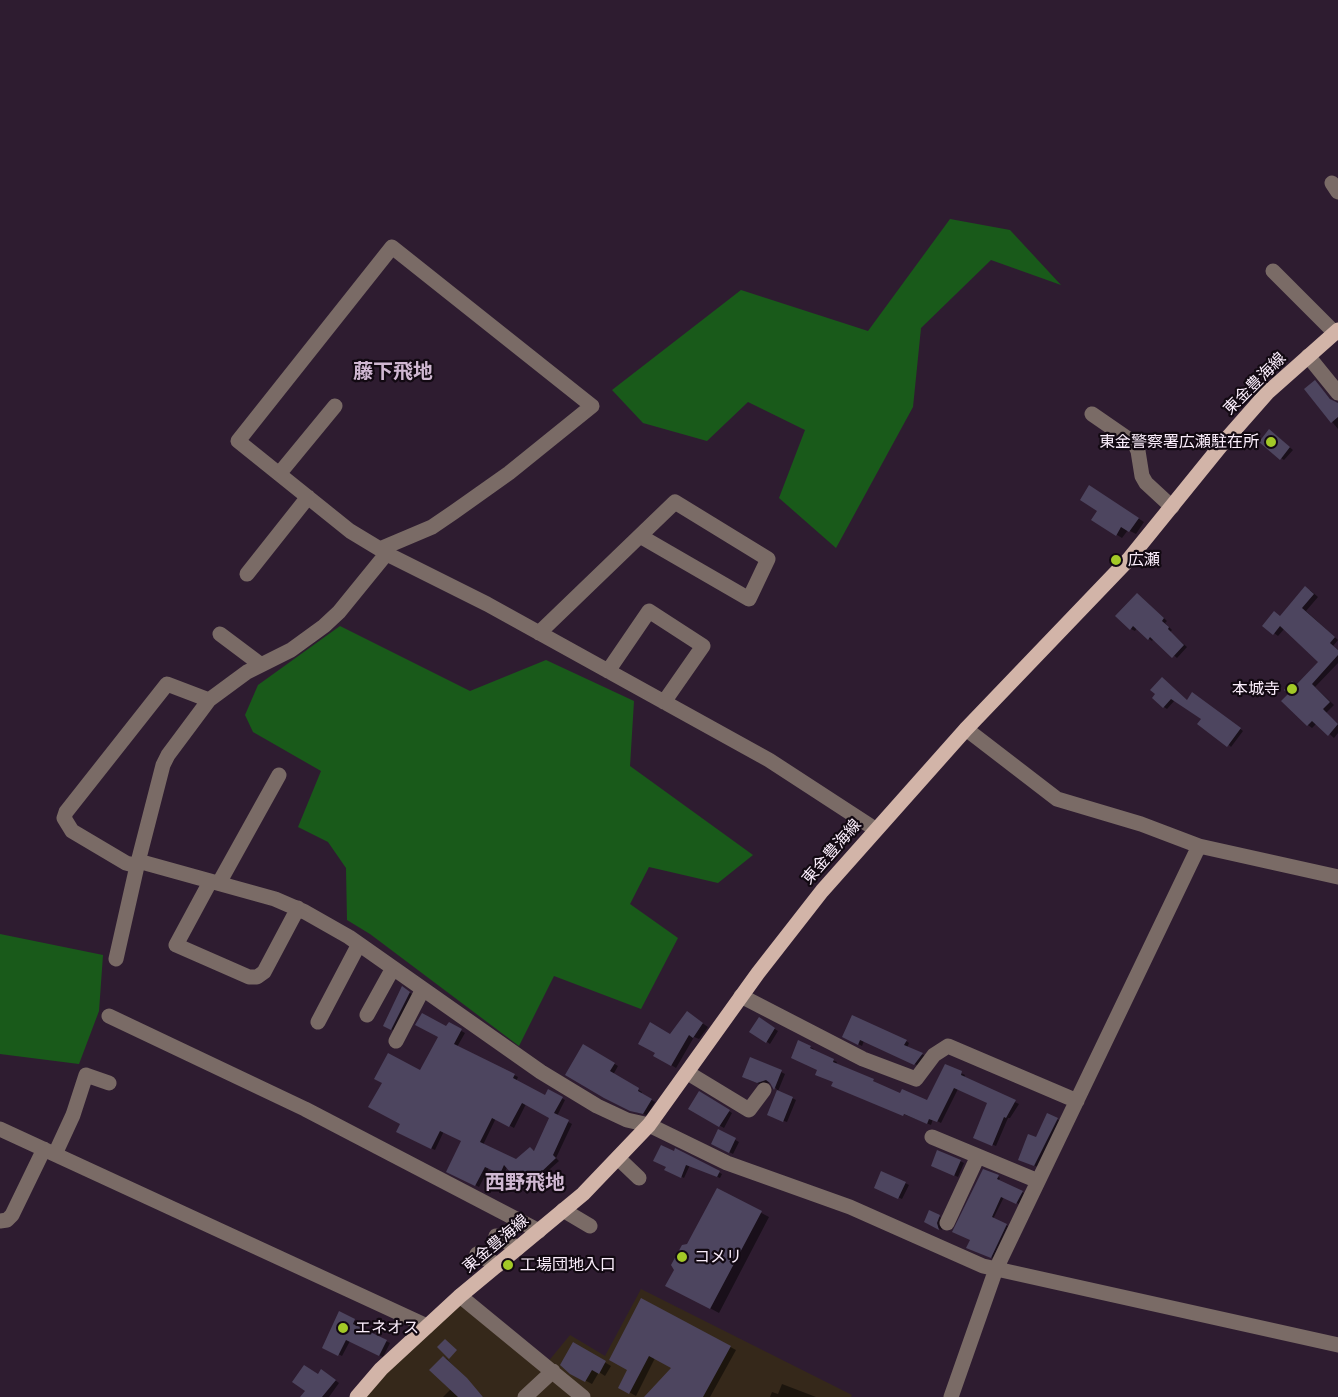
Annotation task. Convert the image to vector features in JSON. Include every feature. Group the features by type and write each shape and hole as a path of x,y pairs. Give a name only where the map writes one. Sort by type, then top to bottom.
{"main road":[{"name":"東金豊海線","path":"357,1397 381,1369 460,1296 583,1194 649,1125 741,996 822,891 875,829 966,729 1130,559 1223,443 1267,393 1336,331"}],"street":[{"path":"116,959 137,864 164,765 168,755 209,700 260,664 291,650 324,626 339,612 384,551 425,531 454,512 509,473 592,406 392,247 238,441 350,531 384,551 539,633 768,760 875,829"},
{"path":"1273,271 1336,331"},
{"path":"1308,357 1338,393"},
{"path":"279,474 335,406"},
{"path":"1092,414 1134,443 1138,451 1142,476 1146,483 1172,507"},
{"path":"247,574 308,497"},
{"path":"539,633 675,502 768,559 749,599 640,536"},
{"path":"608,671 649,611 703,646 664,702"},
{"path":"220,634 260,664"},
{"path":"209,700 167,684 66,812 64,818 72,831 126,863 214,882 298,908 359,944 541,1072 597,1106 627,1120 649,1125 727,1163 850,1207 983,1266 1338,1345"},
{"path":"966,729 1057,799 1141,824 1199,846 1338,877"},
{"path":"279,775 176,945 249,977 257,977 264,972 298,908"},
{"path":"951,1397 996,1269 1199,846"},
{"path":"318,1022 359,944"},
{"path":"367,1014 393,968"},
{"path":"396,1041 423,989"},
{"path":"741,996 863,1059 916,1079 934,1055 948,1046 1077,1101"},
{"path":"109,1016 305,1109 539,1232"},
{"path":"688,1073 749,1110 764,1090"},
{"path":"0,1221 7,1220 12,1215 73,1115 86,1075 109,1083"},
{"path":"0,1129 427,1326"},
{"path":"932,1137 1038,1181"},
{"path":"946,1223 978,1156"},
{"path":"618,1158 639,1178"},
{"path":"564,1210 590,1226"},
{"path":"496,1236 518,1248"},
{"path":"477,1254 498,1265"},
{"path":"460,1296 583,1397"},
{"path":"525,1397 553,1371"}],"shaded area":[{"path":"641,1289 852,1395 851,1397 364,1397 390,1369 468,1297 547,1363 570,1335 605,1356"}],"green space":[{"path":"950,219 1010,230 1061,285 991,260 921,328 913,407 836,548 779,498 805,430 748,402 707,441 643,423 612,390 741,290 868,331"},
{"path":"340,626 470,691 546,660 634,701 630,766 753,855 718,883 649,867 630,904 678,938 641,1009 554,976 519,1046 370,934 347,920 346,868 328,842 298,827 321,771 253,732 245,715 258,685"},
{"path":"0,934 103,955 99,1011 79,1064 0,1054"}],"building":[{"path":"1315,380 1330,399 1338,403 1338,417 1331,423 1304,389"},
{"path":"1269,429 1290,447 1280,460 1259,442"},
{"path":"1089,485 1139,518 1129,532 1121,527 1116,536 1091,520 1097,511 1080,500"},
{"path":"1305,586 1314,594 1302,608 1335,637 1330,643 1338,650 1338,655 1312,684 1330,702 1323,709 1338,724 1328,736 1312,721 1307,726 1281,701 1288,694 1284,690 1292,681 1296,685 1318,662 1280,626 1273,635 1262,626 1274,611 1280,616"},
{"path":"1137,593 1164,618 1162,621 1184,645 1172,658 1150,637 1148,640 1133,626 1130,630 1115,616"},
{"path":"1162,677 1187,700 1192,692 1241,728 1227,747 1197,724 1201,719 1171,699 1163,708 1152,698 1155,694 1150,690"},
{"path":"402,986 410,992 391,1030 383,1026"},
{"path":"687,1011 703,1023 693,1038 689,1035 671,1066 653,1056 655,1053 638,1044 650,1022 670,1034"},
{"path":"422,1013 446,1026 449,1022 462,1029 454,1044 515,1074 513,1078 545,1095 548,1089 563,1097 554,1113 569,1120 553,1155 556,1158 537,1176 535,1174 522,1186 504,1165 500,1174 485,1167 475,1186 446,1172 461,1141 440,1131 431,1149 396,1132 400,1124 368,1107 382,1083 374,1079 388,1053 420,1070 438,1037 415,1025","holes":["522,1103 549,1118 534,1151 530,1147 516,1159 480,1142 492,1118 509,1127"]},
{"path":"852,1015 907,1040 904,1045 923,1053 914,1065 860,1040 858,1045 842,1037"},
{"path":"759,1017 775,1028 766,1043 749,1032"},
{"path":"798,1040 834,1059 833,1062 900,1093 902,1089 927,1100 945,1064 962,1071 961,1075 1016,1100 1006,1118 1004,1117 992,1146 973,1138 987,1103 954,1088 937,1122 929,1119 927,1124 904,1114 903,1116 831,1086 833,1082 815,1075 817,1070 791,1058"},
{"path":"583,1044 615,1063 610,1071 639,1088 638,1091 652,1099 643,1114 630,1111 604,1098 565,1075"},
{"path":"750,1057 782,1070 774,1090 766,1080 757,1083 742,1077"},
{"path":"777,1090 793,1097 783,1122 767,1115"},
{"path":"699,1091 730,1110 719,1127 688,1109"},
{"path":"1047,1113 1058,1118 1034,1166 1018,1160 1028,1134 1036,1137"},
{"path":"718,1129 736,1138 729,1153 711,1144"},
{"path":"661,1145 674,1151 675,1148 720,1171 717,1177 686,1165 681,1178 664,1170 666,1167 653,1161"},
{"path":"937,1150 961,1160 954,1176 931,1166"},
{"path":"983,1169 999,1175 997,1179 1023,1191 1016,1204 1001,1197 992,1217 1007,1224 991,1258 966,1248 970,1240 952,1232"},
{"path":"881,1171 906,1182 898,1199 874,1188"},
{"path":"717,1188 762,1211 710,1309 665,1286 674,1270 671,1265 682,1245 687,1244"},
{"path":"929,1210 940,1215 937,1223 939,1230 924,1222"},
{"path":"641,1298 731,1346 703,1397 644,1397 671,1368 649,1356 629,1394 618,1388 627,1370 609,1360"},
{"path":"339,1311 355,1319 353,1324 387,1340 379,1356 346,1340 338,1356 322,1348"},
{"path":"445,1339 457,1350 449,1359 437,1347"},
{"path":"573,1342 606,1361 599,1374 592,1370 585,1382 570,1374 560,1365"},
{"path":"443,1356 467,1378 483,1397 458,1397 429,1370"},
{"path":"304,1365 318,1374 321,1369 336,1380 322,1397 300,1397 305,1391 292,1382"}],"place":[{"name":"東金警察署広瀬駐在所","path":"1271,442"},
{"name":"広瀬","path":"1116,560"},
{"name":"本城寺","path":"1292,689"},
{"name":"コメリ","path":"682,1257"},
{"name":"工場団地入口","path":"508,1265"},
{"name":"エネオス","path":"343,1328"}],"district":[{"name":"藤下飛地","path":"393,372"},
{"name":"西野飛地","path":"525,1183"}]}
